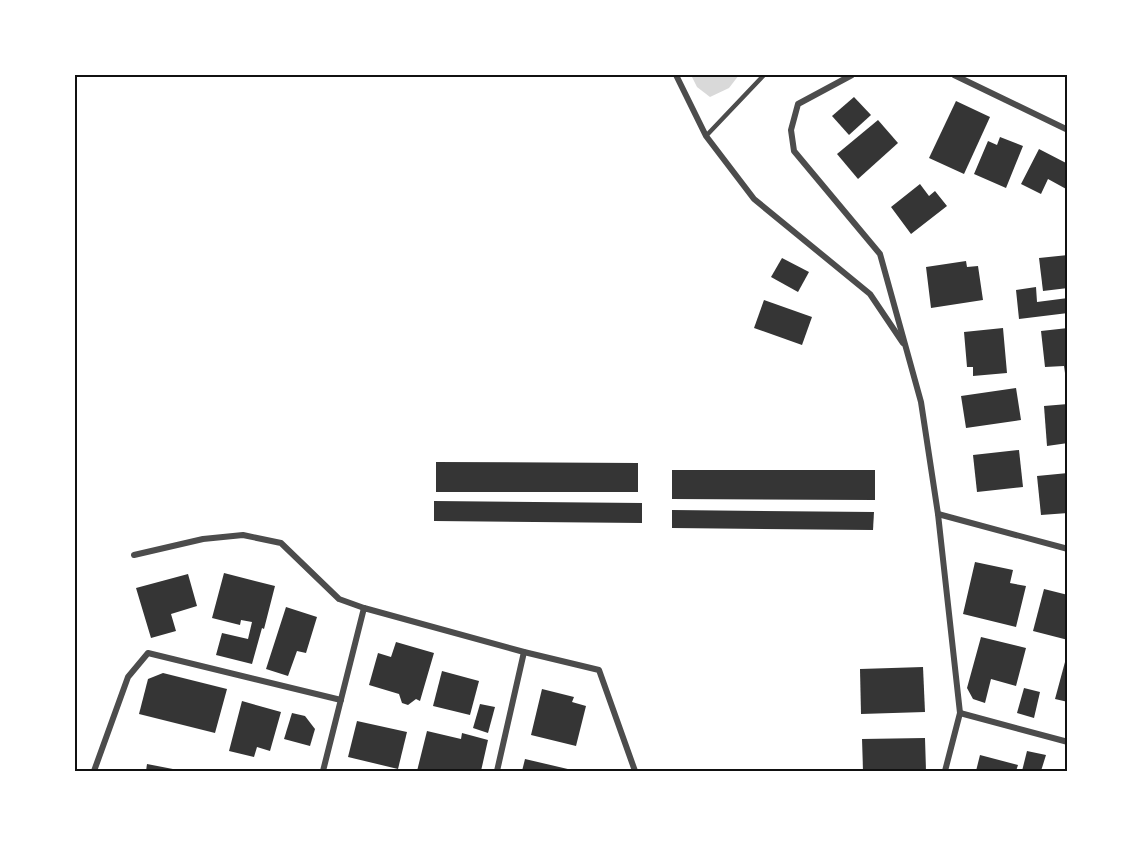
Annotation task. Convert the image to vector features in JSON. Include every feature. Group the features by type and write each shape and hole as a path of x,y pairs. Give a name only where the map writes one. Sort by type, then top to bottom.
{"street":[{"path":"676,75 706,136 754,199 870,294 907,350"},
{"path":"852,75 798,104 791,130 794,151 880,254 921,402 938,514 960,713 945,771"},
{"path":"954,75 1068,130"},
{"path":"938,514 1068,549"},
{"path":"134,555 203,539 243,535 281,543 339,599 524,652 599,670 635,771"},
{"path":"323,771 364,608"},
{"path":"497,771 524,652"},
{"path":"94,771 128,677 148,653 341,700"},
{"path":"960,713 1068,742"}],"lane":[{"path":"706,136 764,75"}],"shaded area":[{"path":"691,75 739,75 729,88 710,97 697,87"}],"building":[{"path":"854,97 871,115 849,135 832,116"},
{"path":"956,101 990,117 964,174 929,158"},
{"path":"878,120 898,143 858,179 837,154"},
{"path":"1000,137 1023,146 1006,188 974,174 988,141 997,145"},
{"path":"1039,149 1068,164 1068,190 1048,179 1041,194 1021,184"},
{"path":"920,184 929,196 935,191 947,206 911,234 891,207"},
{"path":"1068,255 1068,288 1043,291 1039,258"},
{"path":"782,258 809,272 798,292 771,277"},
{"path":"966,261 967,267 978,266 983,300 931,308 926,267"},
{"path":"1036,287 1037,302 1068,298 1068,313 1019,319 1016,290"},
{"path":"764,300 812,317 802,345 754,328"},
{"path":"1003,328 1007,373 973,376 973,367 967,367 964,332"},
{"path":"1068,328 1068,372 1065,373 1064,366 1045,367 1041,331"},
{"path":"1016,388 1021,420 966,428 961,396"},
{"path":"1068,404 1068,443 1047,446 1044,406"},
{"path":"1019,450 1023,487 977,492 973,455"},
{"path":"436,462 638,463 638,492 436,492"},
{"path":"672,470 875,470 875,500 672,499"},
{"path":"1068,473 1068,513 1041,515 1037,476"},
{"path":"434,501 642,503 642,523 434,521"},
{"path":"672,510 874,512 873,530 672,528"},
{"path":"975,562 1013,570 1010,583 1026,586 1016,627 963,614"},
{"path":"224,573 275,586 252,664 216,655 222,633 248,639 252,622 241,620 240,625 212,618"},
{"path":"188,574 197,606 171,614 176,631 151,638 136,588"},
{"path":"1044,589 1068,595 1068,640 1033,631"},
{"path":"286,607 317,617 306,653 297,651 288,676 266,669"},
{"path":"981,637 1026,648 1016,686 991,679 985,703 973,699 967,688"},
{"path":"396,642 434,653 420,701 416,699 408,705 402,703 399,694 369,685 378,653 391,657"},
{"path":"1065,662 1068,663 1068,702 1055,699"},
{"path":"923,667 925,712 861,714 860,669"},
{"path":"442,671 479,681 470,715 433,706"},
{"path":"163,673 227,689 215,733 139,714 148,679"},
{"path":"1024,688 1040,692 1034,718 1017,713"},
{"path":"542,689 574,697 572,702 586,706 576,746 531,735"},
{"path":"242,701 281,712 270,751 257,747 254,757 229,751"},
{"path":"480,704 495,707 488,733 473,728"},
{"path":"292,713 305,716 315,729 310,746 284,739"},
{"path":"357,721 407,732 398,769 348,757"},
{"path":"427,731 461,739 462,733 488,740 481,771 417,771"},
{"path":"925,738 926,771 863,771 862,739"},
{"path":"1027,751 1046,755 1041,771 1022,771"},
{"path":"980,755 1018,765 1016,771 976,771"},
{"path":"525,759 572,770 572,771 522,771"},
{"path":"147,764 178,770 178,771 146,771"}]}
